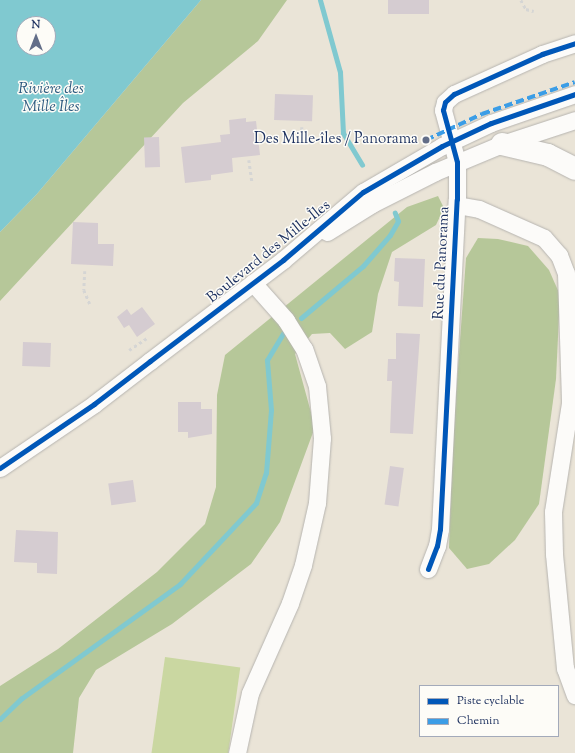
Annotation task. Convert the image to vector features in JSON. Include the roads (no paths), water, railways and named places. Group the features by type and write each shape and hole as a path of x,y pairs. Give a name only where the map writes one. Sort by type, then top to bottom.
{"highway":[{"path":"502,144 548,155 575,168"}],"street":[{"name":"Rue du Panorama","path":"428,569 437,546 440,524 457,205 457,162 443,116 445,102 449,98 542,54 575,43"},
{"name":"Boulevard des Mille-Îles","path":"0,468 94,404 283,260 363,192 417,159 451,142 503,119 575,94"},
{"name":"Boulevard des Mille-Îles","path":"283,260 372,204 457,162 502,144 575,120"},
{"path":"457,205 479,209 544,238 559,255 566,273 570,403 553,512 554,554 569,647 565,668 575,695"},
{"path":"237,753 250,693 290,602 303,565 317,503 322,438 317,386 304,349 286,320 253,283"}],"water":[{"name":"Rivière des Mille Îles","path":"0,0 201,0 36,195 0,232"}],"waterway":[{"path":"320,0 340,72 343,133 362,165"},
{"path":"301,318 363,266 390,235 398,221 395,213"},
{"path":"0,719 22,698 180,584 256,503 266,473 271,410 267,360 283,333"}],"place":[{"name":"Des Mille-îles / Panorama","path":"426,140"}]}
